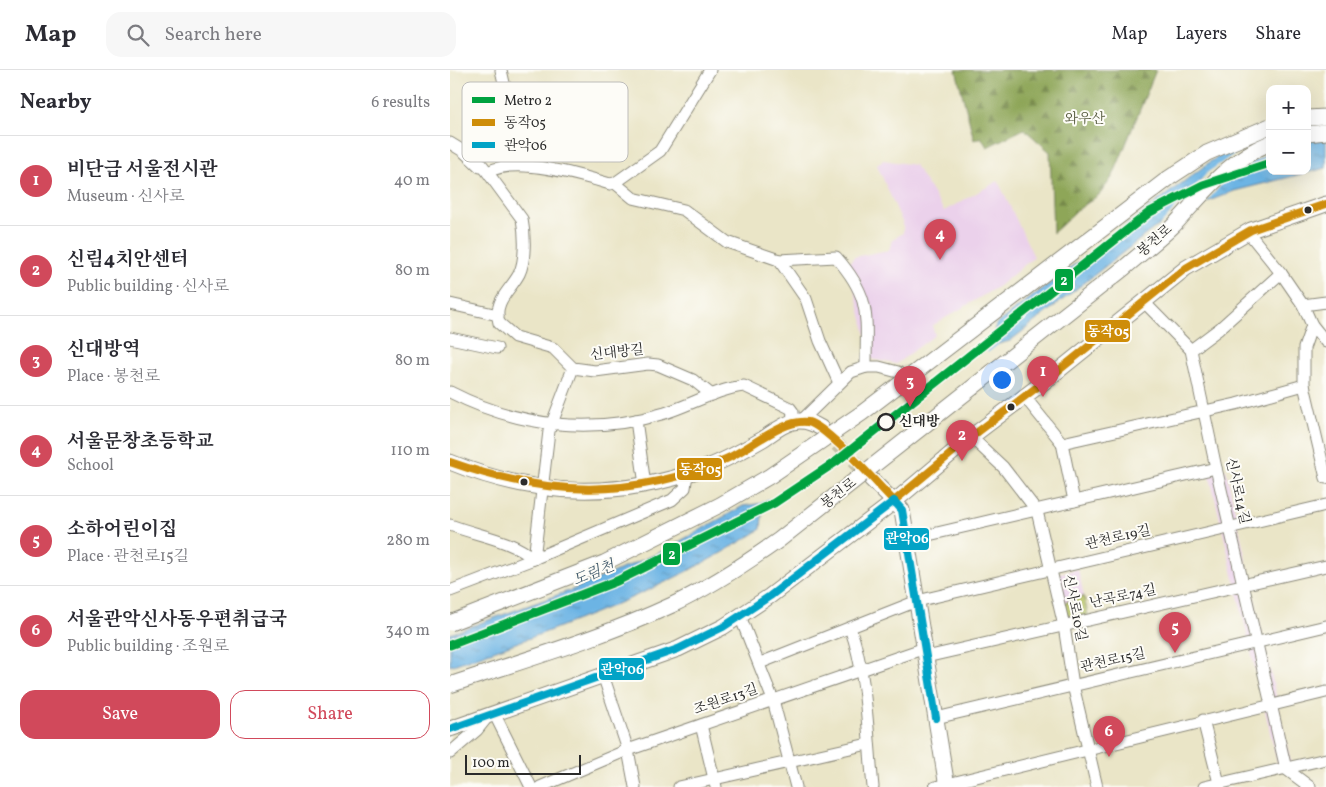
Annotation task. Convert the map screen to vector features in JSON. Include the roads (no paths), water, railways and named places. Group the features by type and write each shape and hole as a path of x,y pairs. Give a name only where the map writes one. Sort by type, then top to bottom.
{"main road":[{"path":"1311,118 1326,117"},
{"path":"450,623 604,563 720,505 770,476 862,413 1169,178 1207,153 1266,128"},
{"path":"1311,134 1326,132"},
{"name":"봉천로","path":"450,686 644,617 708,586 744,564 785,536 1124,268 1172,226 1215,179 1250,152 1266,145"},
{"path":"450,729 678,649 740,616 897,499 971,437 1053,375 1186,268 1248,232 1326,204"},
{"path":"450,462 496,478 544,488 592,490 645,485 687,474 726,459 797,422 815,424 822,428"},
{"path":"871,479 911,507 912,539 928,654 940,717 948,786"}],"street":[{"path":"615,183 660,150 710,70"},
{"path":"450,143 462,152"},
{"path":"475,162 488,172"},
{"path":"450,304 498,315 502,295 520,272 524,228 522,219 481,162"},
{"path":"488,172 497,167 538,168 615,183 633,198 684,210 727,242 779,260 836,257 862,293 866,311 866,367"},
{"path":"1248,232 1282,273 1303,305 1312,325 1326,342"},
{"path":"779,260 806,299 820,341 839,383"},
{"path":"1143,301 1191,350 1219,329 1282,273"},
{"path":"1303,305 1326,302"},
{"name":"신대방길","path":"498,315 499,323 516,337 553,348 573,368 595,371 648,364 658,365 695,381 712,395"},
{"path":"1312,325 1304,348 1304,385 1326,478"},
{"path":"450,338 497,348"},
{"name":"신사로14길","path":"1191,350 1203,411 1286,769"},
{"path":"450,392 500,414 550,424 589,426 636,420 744,386 790,408 797,422 851,372 866,367 879,367 898,372"},
{"path":"534,559 544,488 550,424 573,368"},
{"path":"1062,443 1203,411 1304,385"},
{"path":"1024,396 1062,443 1074,501"},
{"path":"636,420 645,485"},
{"name":"신사로10길","path":"971,437 1003,467 1037,511 1064,626 1073,685 1097,787"},
{"path":"912,539 1216,468"},
{"path":"450,591 534,559 672,500 685,488 687,474"},
{"name":"관천로19길","path":"760,663 921,600 1326,505"},
{"path":"451,526 483,534 524,550 534,559"},
{"name":"난곡로74길","path":"928,654 1064,626 1326,566"},
{"path":"740,616 773,700 796,787"},
{"name":"관천로15길","path":"940,717 1326,626"},
{"path":"850,628 855,641 861,671 873,787"},
{"name":"조원로13길","path":"540,787 628,750 773,700 861,671 928,654"},
{"path":"603,675 628,750 635,787"},
{"path":"948,786 1203,720 1326,692"},
{"path":"450,754 492,714 532,787"},
{"path":"1203,720 1218,783"},
{"path":"701,725 715,783"},
{"path":"679,787 715,783 790,762 868,744"},
{"path":"1204,787 1326,759"},
{"path":"1286,769 1310,787"}],"water":[{"path":"1326,127 1326,168 1311,172 1311,130 1311,128"},
{"path":"1266,136 1266,175 1298,175 1234,191 1197,206 1153,229 1010,341 995,345 996,324 1211,161 1237,147"},
{"name":"도림천","path":"763,503 761,529 687,572 571,623 450,666 450,634 574,589 659,553 743,506"}],"waterway":[{"name":"도림천","path":"988,351 997,344"},
{"name":"도림천","path":"761,504 768,500"}],"tunnel":[{"path":"821,428 871,479"}],"metro line":[{"name":"2","path":"450,645 617,581 774,503 837,461 1150,212 1203,185 1266,164"}],"place":[{"name":"서울문창초등학교","path":"940,260"},
{"name":"비단금 서울전시관","path":"1043,397"},
{"name":"신대방역","path":"910,407"},
{"name":"신대방","path":"886,422"},
{"name":"신림4치안센터","path":"962,461"},
{"name":"소하어린이집","path":"1175,653"},
{"name":"서울관악신사동우편취급국","path":"1109,757"}],"park label":[{"name":"와우산","path":"1085,119"}]}
